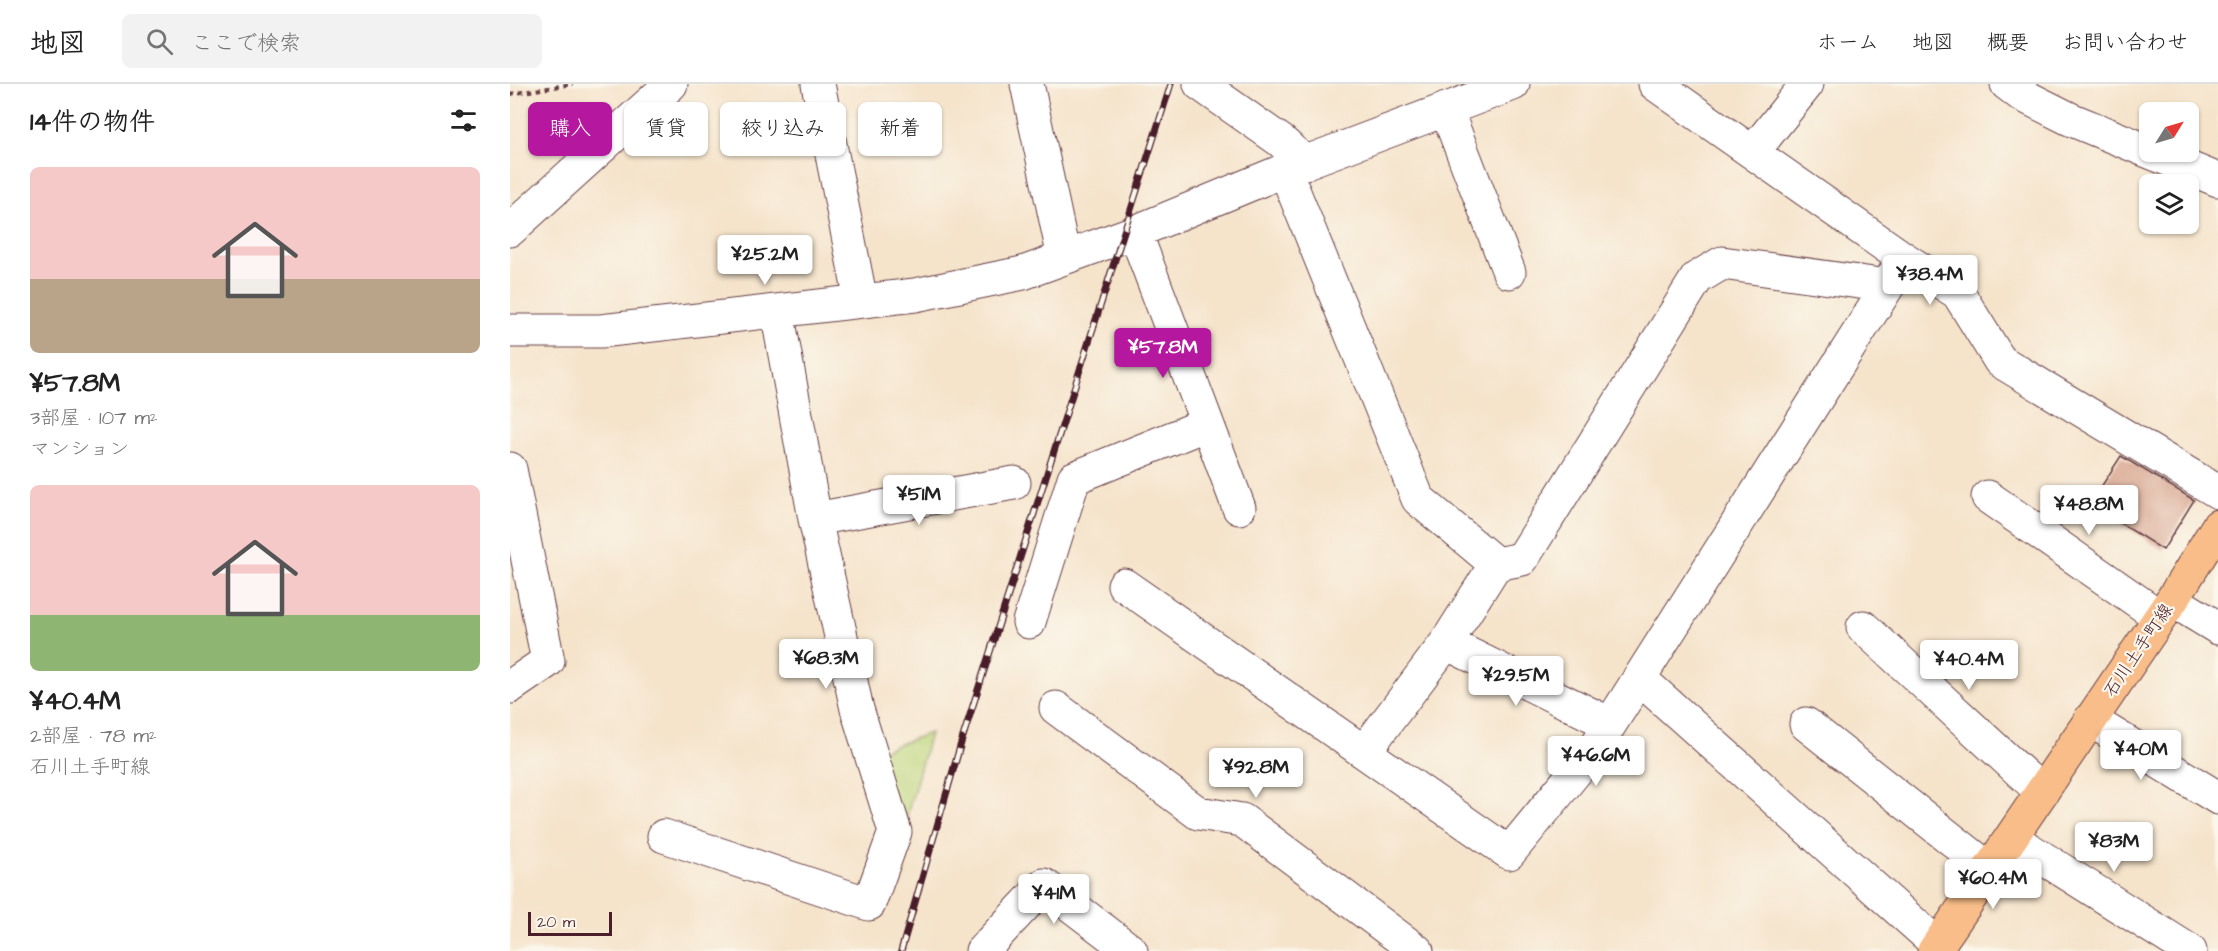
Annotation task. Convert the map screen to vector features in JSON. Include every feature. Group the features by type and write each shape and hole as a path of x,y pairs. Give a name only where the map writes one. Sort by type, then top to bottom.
{"main road":[{"name":"石川土手町線","path":"1936,948 2166,608 2218,526"}],"street":[{"path":"510,230 671,84"},
{"path":"818,84 861,301"},
{"path":"1027,84 1064,258"},
{"path":"1200,84 1281,141 1295,166 1418,499 1497,564"},
{"path":"510,331 601,330 777,311 915,295 1023,273 1135,232 1295,166 1511,84"},
{"path":"1655,84 1754,152 1896,272"},
{"path":"1754,152 1807,84"},
{"path":"2007,84 2020,94 2070,119 2218,180"},
{"path":"1446,109 1509,272"},
{"path":"1135,232 1239,508"},
{"path":"1364,752 1446,643 1497,564 1522,559 1697,278 1722,263 1896,272 1958,293 2000,361 2218,492"},
{"path":"1124,585 1509,853 1595,748 1896,272"},
{"path":"664,836 870,904 895,832 856,709 815,519 777,311"},
{"path":"1029,622 1074,478 1207,424"},
{"path":"510,469 548,661 510,687"},
{"path":"815,519 1014,483"},
{"path":"1988,497 2166,608 2218,628"},
{"path":"1863,627 2042,792"},
{"path":"1446,643 1610,724"},
{"path":"1639,678 1936,948"},
{"path":"1056,708 1198,813 1242,820 1417,951"},
{"path":"2090,720 2218,798"},
{"path":"1806,724 1989,869"},
{"path":"2011,838 2190,951"},
{"path":"982,951 1044,885 1131,951"}],"path":[{"path":"510,94 573,84"}],"green space":[{"path":"930,733 904,826 877,752"}],"building":[{"path":"2121,456 2194,500 2163,550 2090,504"}],"railway":[{"path":"901,951 961,743 1171,84"}]}
